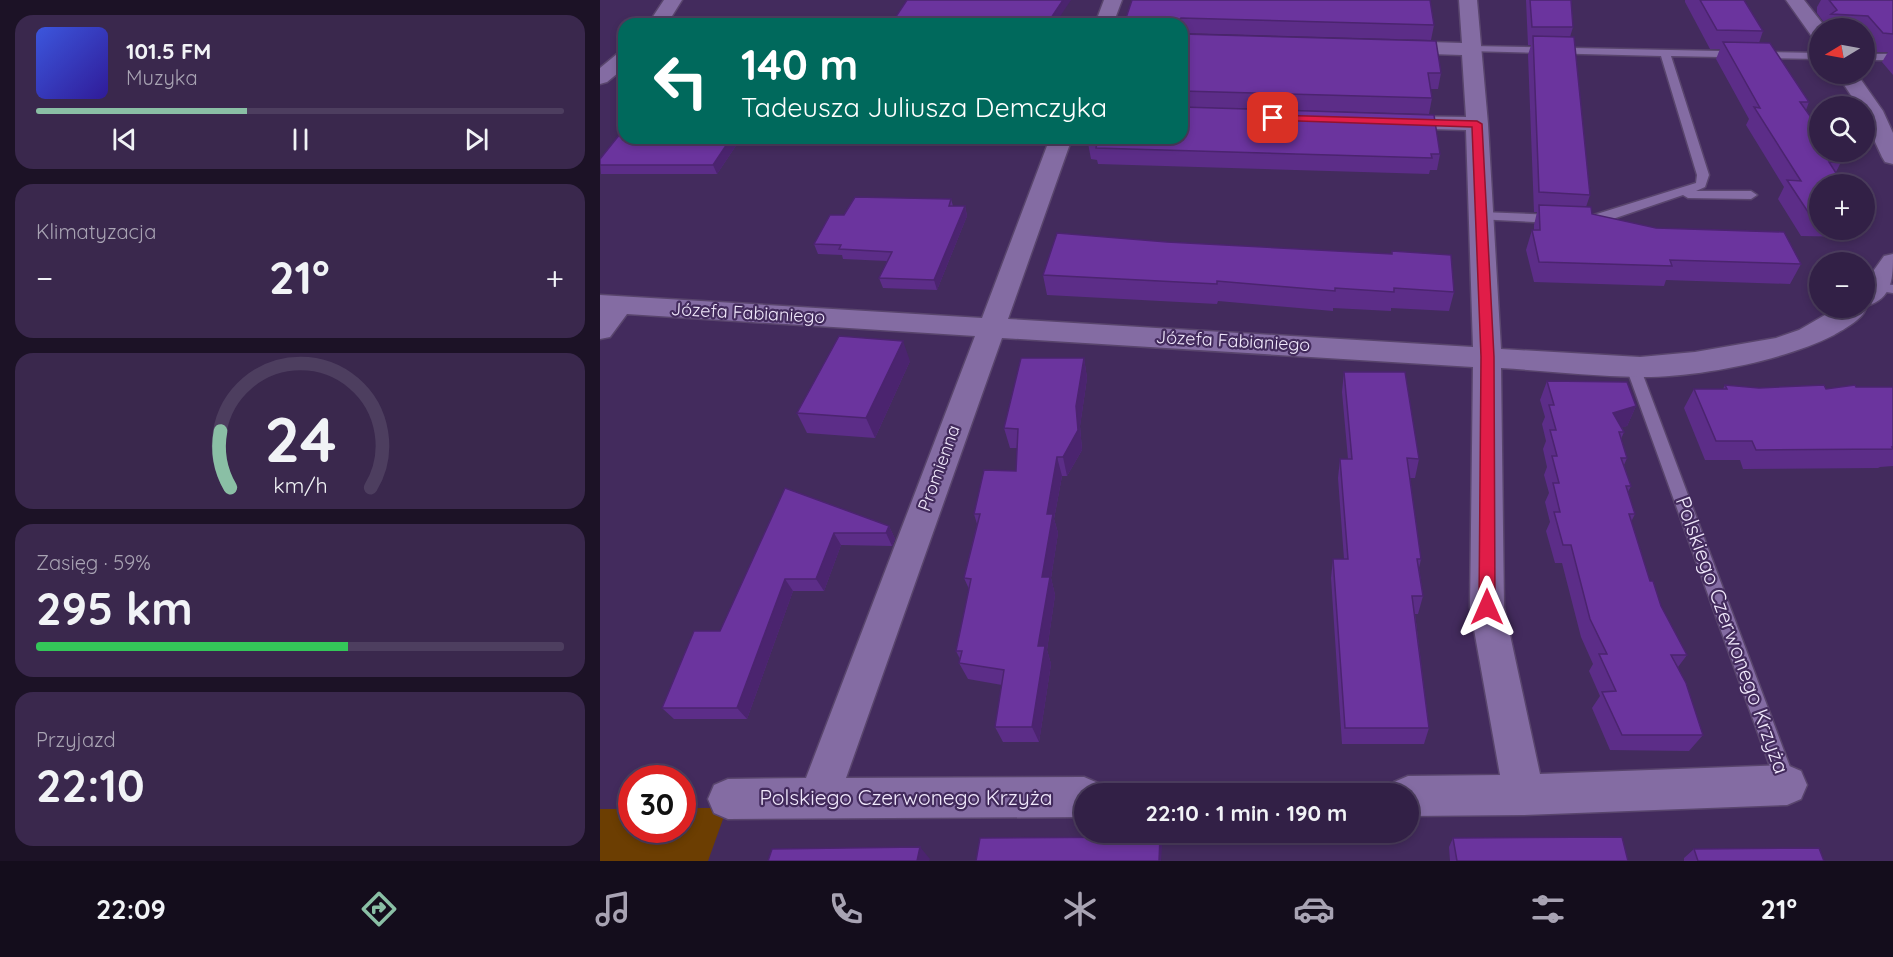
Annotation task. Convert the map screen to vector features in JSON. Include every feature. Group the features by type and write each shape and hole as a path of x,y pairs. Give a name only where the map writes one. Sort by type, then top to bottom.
{"street":[{"path":"662,18 673,0"},
{"path":"1106,18 1113,0"},
{"path":"1468,0 1477,124 1487,357 1487,607 1524,795"},
{"path":"1795,0 1809,19"},
{"path":"1378,47 1472,49"},
{"path":"600,78 618,64"},
{"path":"1853,84 1872,111 1893,157"},
{"path":"1371,121 1477,124"},
{"name":"Promienna","path":"819,798 1058,144"},
{"path":"1878,291 1893,262"},
{"path":"600,330 609,305"},
{"name":"Józefa Fabianiego","path":"609,305 1633,367 1707,361 1776,347 1817,333 1839,318"},
{"name":"Polskiego Czerwonego Krzyża","path":"1419,795 1524,795 1787,784"},
{"name":"Polskiego Czerwonego Krzyża","path":"728,799 1074,797"}],"lane":[{"path":"1472,49 1809,56"},
{"path":"1481,216 1594,221 1701,185 1703,176 1665,52"},
{"path":"1875,57 1893,57"},
{"path":"1676,193 1751,195"},
{"name":"Polskiego Czerwonego Krzyża","path":"1633,367 1787,784"}],"shaded area":[{"path":"696,808 727,808 708,861 600,861 600,809 618,809 618,843 696,843"}],"building":[{"path":"907,0 1063,0 1051,18 895,18"},
{"path":"1132,0 1430,0 1434,25 1188,18 1126,18"},
{"path":"1530,0 1571,0 1573,27 1532,27"},
{"path":"1700,0 1744,0 1763,31 1717,30"},
{"path":"1829,0 1893,0 1893,34 1883,33 1875,24 1875,18 1831,14 1837,10"},
{"path":"1188,34 1436,41 1441,73 1428,73 1432,98 1188,91"},
{"path":"1533,36 1574,37 1590,195 1539,192"},
{"path":"1723,42 1770,43 1809,102 1800,102 1809,115 1809,162 1829,162 1837,174 1809,174 1809,213 1787,180 1801,181 1754,107 1760,108"},
{"path":"1188,107 1434,115 1440,154 1431,154 1432,158 1096,148 1097,144 1188,144"},
{"path":"618,136 618,144 727,144 713,165 600,165 600,159"},
{"path":"855,197 951,199 949,206 965,206 934,280 879,278 892,252 839,249 841,245 814,244 830,215 844,215"},
{"path":"1539,205 1591,207 1592,214 1656,228 1784,232 1801,264 1670,260 1672,266 1539,262 1532,230 1540,230"},
{"path":"1057,233 1167,242 1451,255 1454,292 1394,288 1394,292 1335,288 1335,291 1217,281 1217,284 1043,275"},
{"path":"839,336 903,341 866,418 797,413"},
{"path":"1021,358 1084,358 1076,406 1078,430 1063,457 1057,457 1047,514 1053,514 1042,577 1050,577 1038,646 1045,646 1032,727 995,727 1004,670 959,663 962,651 956,651 971,579 964,578 980,514 974,514 984,470 1016,471 1018,429 1004,428"},
{"path":"1344,372 1405,372 1419,459 1407,458 1421,559 1417,559 1423,596 1412,596 1429,728 1345,728 1333,559 1348,559 1340,459 1352,459"},
{"path":"1547,381 1627,382 1636,406 1613,413 1624,432 1619,432 1627,458 1621,458 1631,486 1626,486 1635,514 1629,514 1650,581 1653,581 1661,606 1687,655 1671,655 1686,683 1703,735 1622,735 1602,692 1616,691 1599,654 1607,654 1590,619 1571,545 1563,545 1554,512 1560,512 1553,483 1559,483 1552,456 1557,456 1550,430 1556,430 1549,405 1554,405"},
{"path":"1725,385 1759,388 1824,385 1826,389 1855,385 1856,387 1893,387 1893,449 1756,450 1752,441 1716,441 1694,389 1727,389"},
{"path":"785,488 889,526 886,533 834,533 816,579 785,579 737,708 662,708 694,631 720,631"},
{"path":"1074,837 1074,843 1160,843 1159,861 976,861 980,838"},
{"path":"1622,837 1628,861 1457,861 1453,838"},
{"path":"920,847 917,861 768,861 772,849"},
{"path":"1819,848 1824,861 1698,861 1694,849"}],"route":[{"path":"1273,118 1477,124 1487,357 1487,607"}]}
